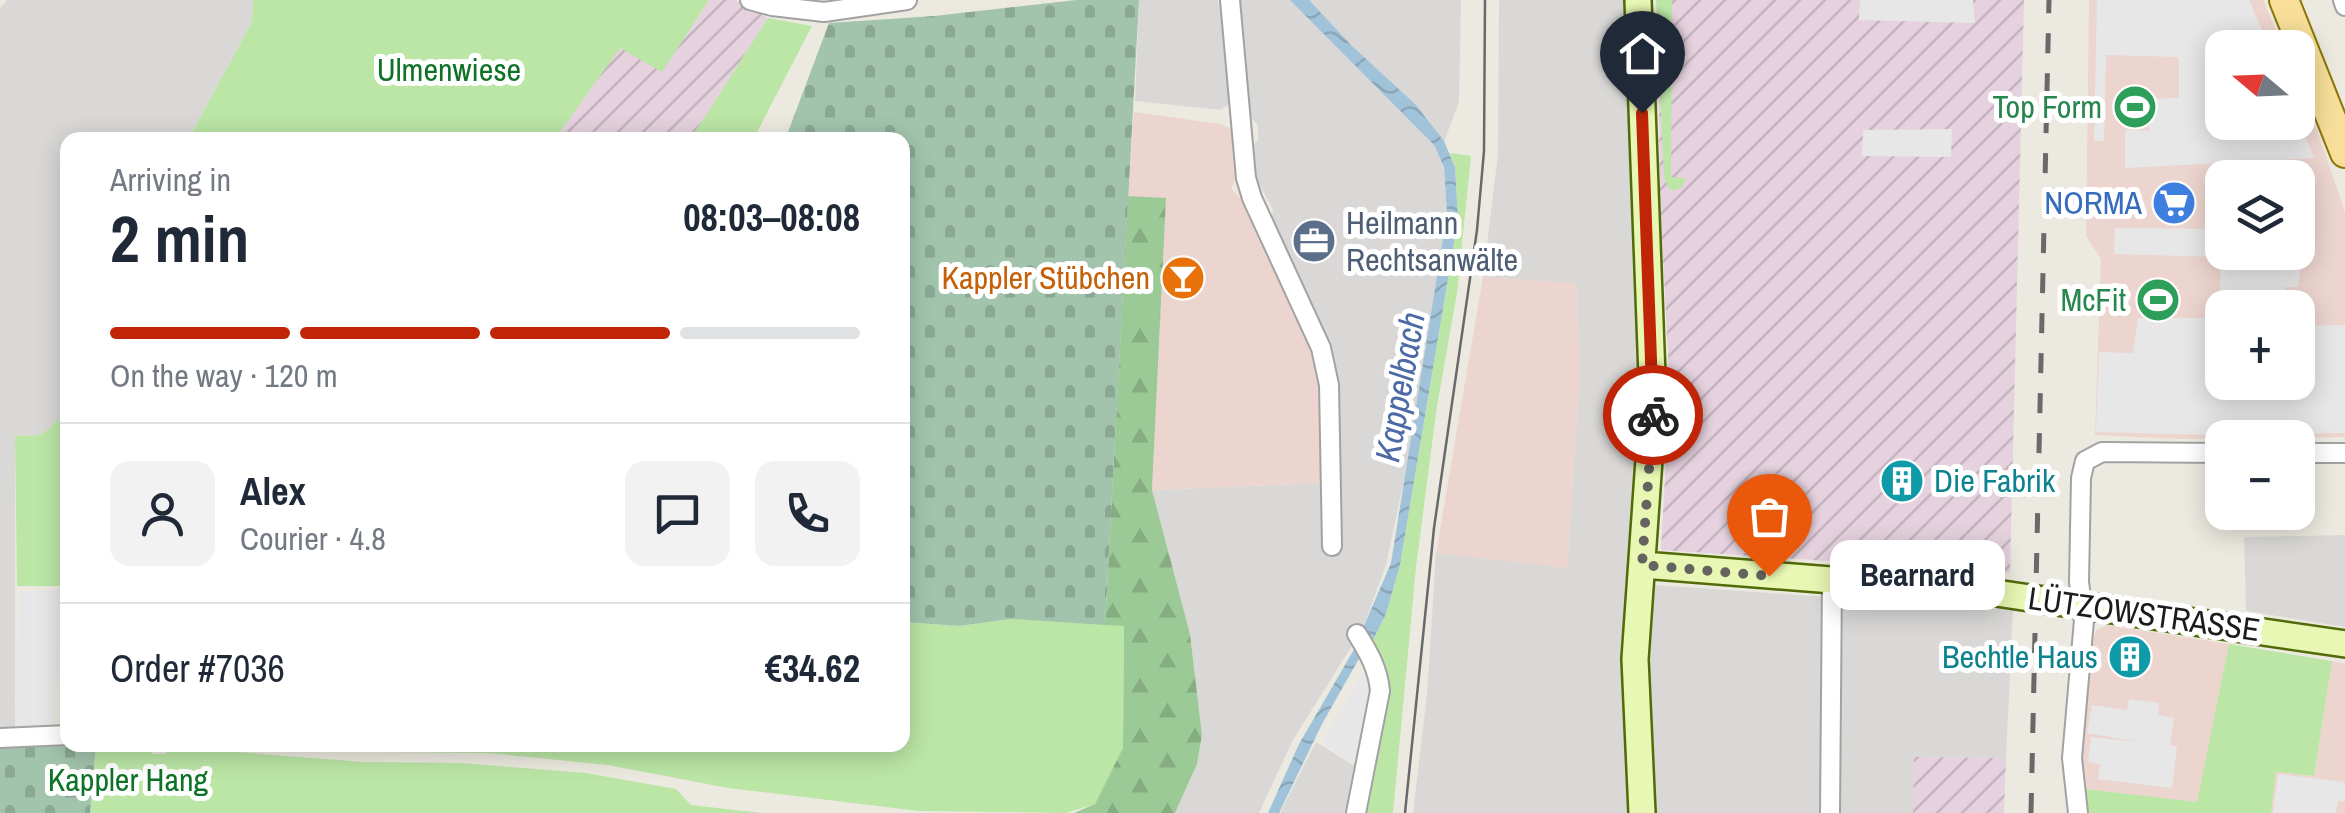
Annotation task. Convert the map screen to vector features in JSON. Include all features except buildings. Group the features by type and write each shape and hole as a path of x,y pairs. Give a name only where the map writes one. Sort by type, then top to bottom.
{"main road":[{"path":"1638,0 1653,403 1635,659 1642,813"},
{"path":"2284,0 2345,153"},
{"path":"2304,0 2345,99"},
{"name":"LÜTZOWSTRASSE","path":"1642,565 1996,592 2345,644"}],"street":[{"path":"750,0 824,12 907,0"},
{"path":"1230,0 1246,178 1307,314 1325,365 1330,399 1332,546"},
{"path":"2078,813 2072,758 2084,620 2080,603 2081,478 2085,461 2102,452 2205,452"},
{"path":"2315,453 2345,453"},
{"path":"1830,813 1832,580"},
{"path":"1356,813 1380,691 1371,655 1358,634"},
{"path":"0,738 60,735"}],"shaded area":[{"path":"7,0 253,0 252,22 192,132 60,132 60,419 41,435 15,436 15,732 0,733 0,8"},
{"path":"709,0 735,0 768,18 695,132 560,132 620,47 662,71"},
{"path":"1139,0 1218,0 1230,103 1221,110 1135,101"},
{"path":"1238,0 1461,0 1459,102 1439,155 1447,214 1411,447 1386,565 1363,628 1293,740 1259,813 1175,813 1197,764 1202,735 1190,634 1152,490 1324,483 1327,344 1272,216 1273,210 1253,172 1250,148 1258,140 1258,126 1248,113 1246,53 1236,7"},
{"path":"1499,0 1634,0 1646,388 1627,583 2013,610 2006,758 1914,757 1913,813 1413,813 1427,694 1436,553 1567,567 1580,371 1576,284 1483,277 1498,154"},
{"path":"1658,0 2024,0 2010,573 1661,550 1670,389 1660,203"},
{"path":"1860,0 1973,0 1975,23 1859,20"},
{"path":"2089,0 2263,0 2276,30 2205,30 2205,140 2315,140 2315,126 2345,212 2345,437 2315,437 2315,420 2205,420 2205,439 2095,435 2101,259 2086,236"},
{"path":"2097,0 2249,0 2262,30 2205,30 2205,140 2307,140 2314,158 2205,160 2205,164 2125,168 2125,130 2149,131 2150,99 2179,98 2179,57 2106,55 2104,141 2094,141"},
{"path":"1134,112 1232,129 1237,175 1231,188 1244,202 1318,357 1326,428 1324,483 1152,490 1166,199 1128,196"},
{"path":"1952,129 1951,157 1862,156 1863,130"},
{"path":"2115,228 2205,229 2205,257 2114,254"},
{"path":"2221,270 2300,270 2298,287 2220,290"},
{"path":"1483,277 1576,283 1580,371 1567,568 1436,553"},
{"path":"2138,318 2205,318 2205,400 2315,400 2315,326 2345,325 2345,433 2315,433 2315,420 2205,420 2205,435 2096,432 2099,352 2133,353"},
{"path":"2345,535 2345,627 2246,611 2244,537"},
{"path":"60,590 54,731 15,730 19,591"},
{"path":"2106,625 2229,644 2197,803 2085,789 2081,738 2093,638"},
{"path":"2332,661 2345,664 2345,813 2271,813 2275,772 2314,776"},
{"path":"1362,674 1371,681 1372,697 1355,765 1322,743"},
{"path":"2129,699 2159,703 2158,715 2174,718 2170,745 2177,747 2172,788 2098,779 2100,764 2088,762 2091,737 2140,742 2087,733 2092,705 2127,710"},
{"path":"1316,742 1359,769 1351,813 1280,813"},
{"path":"1914,757 2006,758 2004,813 1913,813"},
{"path":"2278,774 2345,782 2345,802 2338,801 2336,813 2273,813"}],"green space":[{"name":"Ulmenwiese","path":"253,0 709,0 662,72 620,48 560,132 192,132 252,22"},
{"path":"1076,0 1139,0 1105,625 1011,619 959,626 910,622 910,132 788,132 829,23"},
{"path":"1656,0 1672,0 1671,177 1685,178 1683,186 1674,191 1668,188 1664,176"},
{"path":"768,18 812,26 757,132 695,132"},
{"path":"1450,153 1471,156 1457,293 1437,406 1416,567 1393,813 1362,813 1372,642 1386,614 1400,565 1458,219 1455,166"},
{"path":"1128,196 1166,198 1152,490 1190,634 1202,735 1197,764 1175,813 1074,813 1095,804 1123,748 1124,626 1105,625"},
{"path":"60,419 60,586 17,586 15,436 41,435"},
{"path":"1011,619 1124,625 1123,749 1095,804 1066,813 919,811 728,788 608,765 489,753 383,752 910,752 910,622 959,626"},
{"path":"2229,644 2332,661 2314,776 2276,772 2271,813 2087,813 2085,789 2197,802"},
{"path":"0,741 60,741 60,752 95,752 90,813 0,813"},
{"name":"Kappler Hang","path":"95,752 236,752 586,773 676,789 691,805 762,813 90,813"}],"water":[{"path":"1290,0 1309,0 1415,104 1444,141 1455,167 1458,219 1400,565 1386,614 1372,642 1363,628 1391,563 1447,214 1444,168 1435,146"},
{"path":"1356,646 1361,655 1279,813 1268,813 1299,744"}],"tram line":[{"path":"1405,813 1434,528 1477,230 1484,151 1485,0"}],"railway":[{"path":"2031,813 2049,0"}],"way so far":[{"path":"1653,415 1642,565 1769,576"}],"place":[{"name":"Top Form","path":"2135,107"},
{"name":"NORMA","path":"2174,203"},
{"name":"Heilmann Rechtsanwälte","path":"1314,241"},
{"name":"Kappler Stübchen","path":"1183,278"},
{"name":"McFit","path":"2158,300"},
{"name":"Die Fabrik","path":"1902,481"},
{"name":"Bearnard","path":"1769,576"},
{"name":"Bechtle Haus","path":"2130,657"}],"route":[{"path":"1642,113 1653,415"}],"water label":[{"name":"Kappelbach","path":"1400,387"}]}
